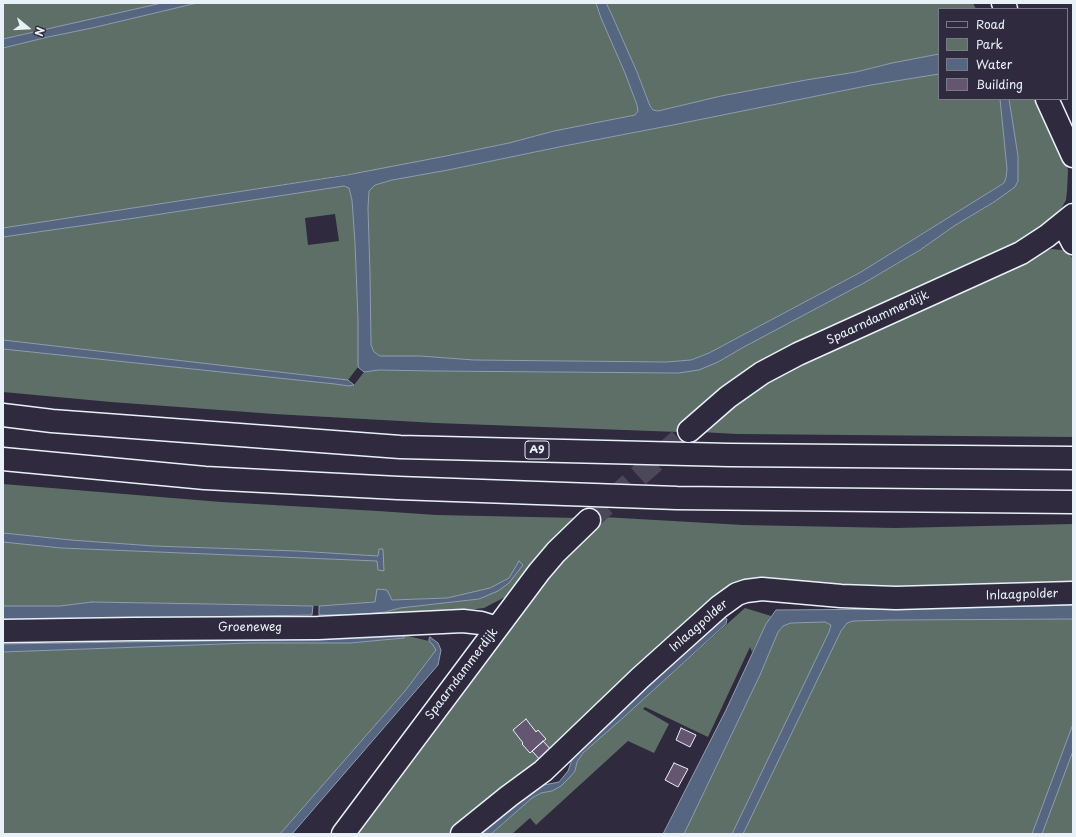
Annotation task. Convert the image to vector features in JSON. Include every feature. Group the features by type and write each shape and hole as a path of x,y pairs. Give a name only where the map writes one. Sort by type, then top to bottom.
{"main road":[{"path":"1047,100 1073,156"},
{"name":"Spaarndammerdijk","path":"689,431 728,397 762,373 798,354 1021,252 1047,236 1070,227"},
{"name":"A9","path":"3,416 400,447 729,455 1073,458"},
{"path":"3,459 205,478 398,488 677,498 1073,502"},
{"name":"Spaarndammerdijk","path":"342,834 539,572 589,520"},
{"name":"Inlaagpolder","path":"462,834 544,770 640,678 719,607 737,594 762,589 848,596 896,598 1073,593"},
{"name":"Groeneweg","path":"3,631 318,628 463,621 497,628"}],"green space":[{"path":"3,3 162,3 3,39"},
{"path":"197,3 596,3 639,111 635,115 554,131 509,143 376,170 3,228 3,48"},
{"path":"606,3 973,3 976,8 938,8 938,54 856,72 721,96 658,111 653,110 650,106"},
{"path":"938,74 938,100 1000,100 1007,169 1004,183 861,272 709,353 691,360 666,362 474,360 420,356 380,356 374,352 371,345 368,208 369,191 375,185 392,180 871,85"},
{"path":"1009,100 1037,100 1063,155 1068,170 1066,200 1055,218 1035,234 704,405 678,432 436,423 274,414 111,402 3,392 3,349 349,386 354,385 364,372 379,370 678,373 718,362 864,283 920,250 954,226 994,202 1018,181 1018,156"},
{"path":"344,186 349,188 352,200 355,243 358,367 348,380 3,340 3,237","holes":["335,214 339,241 308,245 305,218"]},
{"path":"1052,249 1062,250 1073,258 1073,437 737,434 700,432 727,409 782,371"},
{"path":"3,484 221,502 436,515 580,518 509,595 484,608 402,618 385,612 400,608 479,599 509,583 520,562 509,578 501,584 491,588 447,598 392,600 378,589 376,602 319,606 92,602 60,606 3,606 3,542 61,548 378,561 378,570 379,549 378,556 297,551 154,546 3,533"},
{"path":"603,517 743,525 895,528 1073,524 1073,588 968,592 755,584 618,693 453,834 353,834 537,589 569,551"},
{"path":"745,608 771,616 752,652 750,647 708,737 645,707 643,709 669,724 654,753 628,741 536,825 530,818 512,834 491,834 532,798 561,786 575,771 577,762 583,753"},
{"path":"1073,619 1073,724 1032,834 743,834 841,631 847,623 853,621 892,620"},
{"path":"825,622 831,625 829,632 732,834 684,834 760,675 778,632 783,626 791,623"},
{"path":"404,635 429,641 437,649 405,691 280,834 3,834 3,652 250,643 350,643 404,638"},
{"path":"1073,751 1073,834 1042,834"}],"water":[{"path":"162,3 197,3 3,48 3,39"},
{"path":"596,3 606,3 637,72 650,106 653,110 658,111 721,96 856,72 938,54 938,74 871,85 392,180 375,185 369,191 368,208 371,345 374,352 380,356 420,356 474,360 666,362 691,360 709,353 861,272 1004,183 1007,169 1000,100 1009,100 1018,156 1018,181 1015,187 994,202 954,226 920,250 864,283 718,362 699,370 678,373 379,370 364,372 358,367 358,320 352,200 349,188 344,186 3,237 3,228 347,175 509,143 554,131 635,115 638,111 637,105"},
{"path":"3,340 348,380 354,385 349,386 3,349"},
{"path":"3,533 154,546 297,551 378,556 379,549 383,549 384,571 378,570 377,561 61,548 3,542"},
{"path":"519,561 523,565 509,583 498,591 479,599 355,615 319,615 319,606 375,602 377,589 387,590 392,600 447,598 490,588 509,578"},
{"path":"92,602 313,606 312,615 3,620 3,606 60,606"},
{"path":"1073,605 1073,619 892,620 853,621 847,623 841,631 743,834 732,834 831,625 825,622 791,623 783,626 778,632 760,675 684,834 663,834 726,710 766,624 776,610 916,609"},
{"path":"725,618 727,619 726,624 583,753 577,762 575,771 561,786 532,798 491,834 480,834 539,786 559,782 568,771 574,754 633,699"},
{"path":"404,635 404,638 350,643 250,643 3,652 3,644 257,640"},
{"path":"430,637 438,643 441,650 438,665 292,834 280,834 405,691 436,650 429,641"},
{"path":"1073,724 1073,751 1042,834 1032,834"}],"building":[{"path":"526,719 536,732 538,730 546,739 530,753 513,730"},
{"path":"681,728 696,735 690,747 676,740"},
{"path":"543,741 553,752 542,762 532,751"},
{"path":"674,763 688,769 678,787 665,780"}],"tunnel":[{"path":"589,520 689,431"}]}
